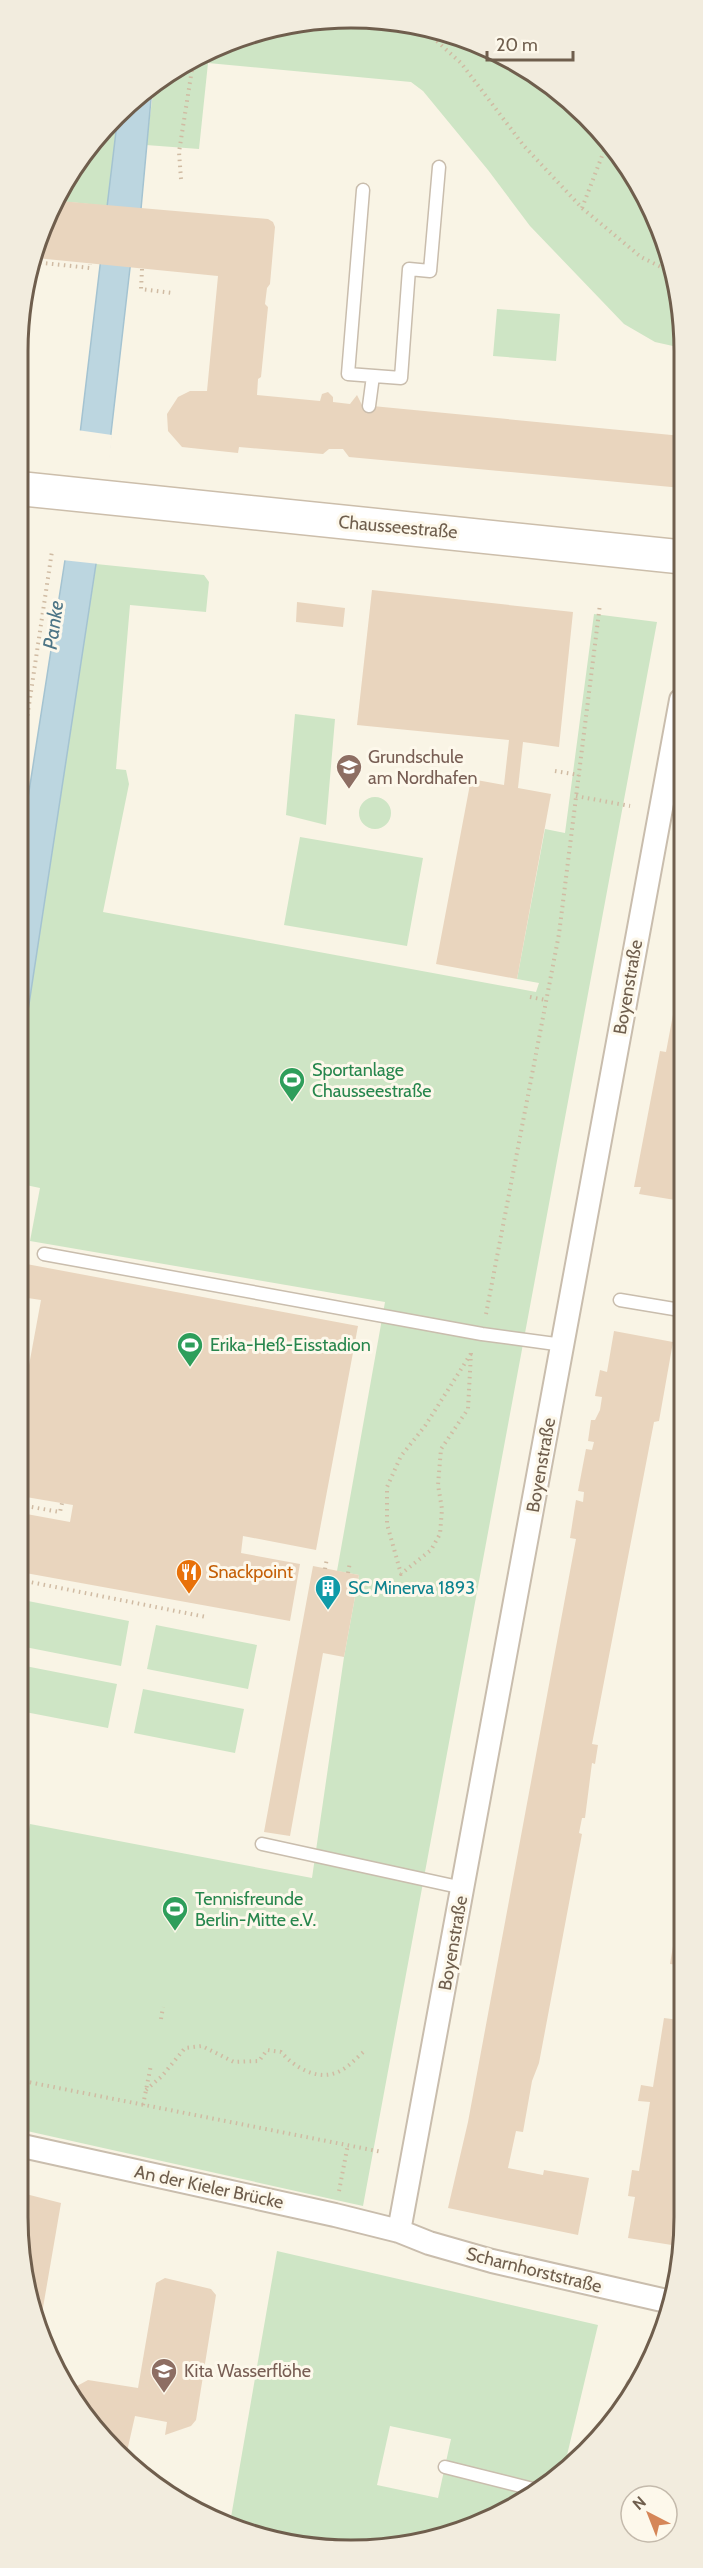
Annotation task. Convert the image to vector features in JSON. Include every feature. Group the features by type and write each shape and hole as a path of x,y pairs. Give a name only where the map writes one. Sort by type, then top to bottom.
{"main road":[{"name":"Chausseestraße","path":"28,489 675,556"}],"street":[{"name":"Boyenstraße","path":"399,2231 675,733"},
{"name":"An der Kieler Brücke","path":"28,2147 399,2231"},
{"name":"Scharnhorststraße","path":"399,2231 429,2243 492,2261 663,2300"}],"lane":[{"path":"363,190 348,374 401,378 409,269 430,271 438,167"},
{"path":"369,406 374,376"},
{"path":"44,1254 482,1334 563,1345"},
{"path":"620,1300 675,1309"},
{"path":"262,1844 463,1888"},
{"path":"445,2467 527,2487"}],"path":[{"path":"436,40 461,63 524,146 582,207 641,256 663,268"},
{"path":"181,179 179,152 192,71"},
{"path":"582,207 604,151"},
{"path":"42,263 90,268 90,264"},
{"path":"142,269 141,289 172,293"},
{"path":"28,712 52,551"},
{"path":"471,1353 468,1409 441,1449 438,1485 442,1509 440,1534 431,1550 400,1574 387,1524 387,1487 401,1456 425,1426 482,1334 559,934 600,604"},
{"path":"555,771 579,775"},
{"path":"576,796 630,806"},
{"path":"530,997 546,1000"},
{"path":"28,1506 60,1512 62,1503"},
{"path":"325,1569 327,1558"},
{"path":"348,1573 350,1562"},
{"path":"28,1582 206,1617"},
{"path":"161,2019 164,2007"},
{"path":"146,2090 162,2076 185,2048 202,2046 234,2062 259,2061 267,2050 281,2052 292,2064 309,2072 324,2074 340,2071 366,2050"},
{"path":"143,2105 151,2065"},
{"path":"28,2082 382,2152"},
{"path":"335,2215 348,2144"}],"green space":[{"path":"373,29 415,35 475,53 513,72 548,95 580,123 620,172 641,209 657,248 672,309 675,346 655,342 624,324 530,226 488,170 423,91 411,82 208,63 199,149 146,145 152,97 155,95 209,62 268,40 309,31"},
{"path":"116,131 108,206 66,202 95,155"},
{"path":"497,309 560,314 556,361 493,356"},
{"path":"96,564 204,575 209,582 206,612 130,605 116,769 126,770 129,784 103,912 536,992 539,983 517,979 545,829 565,833 594,614 657,622 363,2206 28,2131 28,1834 30,1824 312,1878 344,1657 359,1575 337,1571 385,1302 30,1241 40,1188 28,1185 28,1011"},
{"path":"295,714 335,719 326,825 286,815"},
{"path":"375,797 387,801 391,813 387,825 375,829 363,825 359,813 363,801"},
{"path":"300,837 423,858 407,946 284,925"},
{"path":"28,1601 129,1621 121,1666 28,1648"},
{"path":"156,1625 257,1645 248,1689 147,1669"},
{"path":"28,1667 117,1684 108,1728 28,1713"},
{"path":"143,1689 244,1709 235,1753 134,1733"},
{"path":"277,2251 598,2325 567,2457 531,2485 494,2506 455,2522 415,2533 352,2540 288,2533 231,2516","holes":["390,2426 451,2439 438,2498 377,2485"]}],"water":[{"path":"151,98 141,209 130,268 96,564 28,1011 28,798 65,560 116,131"}],"pier":[{"path":"77,430 112,435 99,564 62,560"}],"building":[{"path":"66,202 268,219 275,227 270,284 267,288 265,304 268,307 261,377 258,379 257,395 320,401 322,394 328,392 333,397 333,402 350,404 357,395 362,405 675,435 675,487 349,457 343,449 329,449 323,454 239,447 238,453 182,447 168,431 167,414 178,397 190,391 207,391 218,276 43,259 53,228"},
{"path":"372,590 573,612 559,747 523,742 518,788 551,794 517,979 436,964 471,779 504,785 509,740 357,725"},
{"path":"297,602 345,608 343,627 296,622"},
{"path":"675,1004 675,1200 639,1194 641,1187 634,1187 660,1051 666,1052"},
{"name":"Erika-Heß-Eisstadion","path":"28,1264 358,1326 316,1550 243,1536 241,1553 300,1564 290,1621 28,1573 28,1514 70,1522 73,1505 28,1497 28,1371 41,1300 28,1298"},
{"path":"614,1331 673,1342 659,1421 654,1422 592,1744 598,1745 595,1764 592,1763 585,1818 582,1818 579,1833 582,1834 539,2063 532,2081 523,2132 516,2131 508,2168 543,2175 544,2170 589,2178 578,2235 448,2208 468,2122 576,1539 570,1538 576,1500 583,1502 584,1492 578,1491 586,1449 592,1450 594,1442 588,1441 591,1420 595,1420 600,1410 602,1397 595,1396 600,1370 607,1372"},
{"path":"313,1566 359,1575 344,1657 323,1653 290,1836 264,1832"},
{"path":"675,1934 675,1965 670,1964"},
{"path":"664,2018 675,2019 673,2245 628,2238 635,2197 628,2196 632,2170 639,2171 650,2102 638,2101 641,2085 653,2087"},
{"path":"28,2195 61,2203 43,2309 31,2259"},
{"path":"165,2278 211,2289 216,2295 196,2420 191,2426 165,2435 167,2422 135,2416 128,2449 95,2413 77,2386 88,2380 138,2388 156,2283"}],"place":[{"name":"Grundschule am Nordhafen","path":"349,790"},
{"name":"Sportanlage Chausseestraße","path":"292,1103"},
{"name":"Erika-Heß-Eisstadion","path":"190,1368"},
{"name":"Snackpoint","path":"189,1595"},
{"name":"SC Minerva 1893","path":"328,1611"},
{"name":"Tennisfreunde Berlin-Mitte e.V.","path":"175,1932"},
{"name":"Kita Wasserflöhe","path":"164,2394"}],"water label":[{"name":"Panke","path":"53,625"}]}
